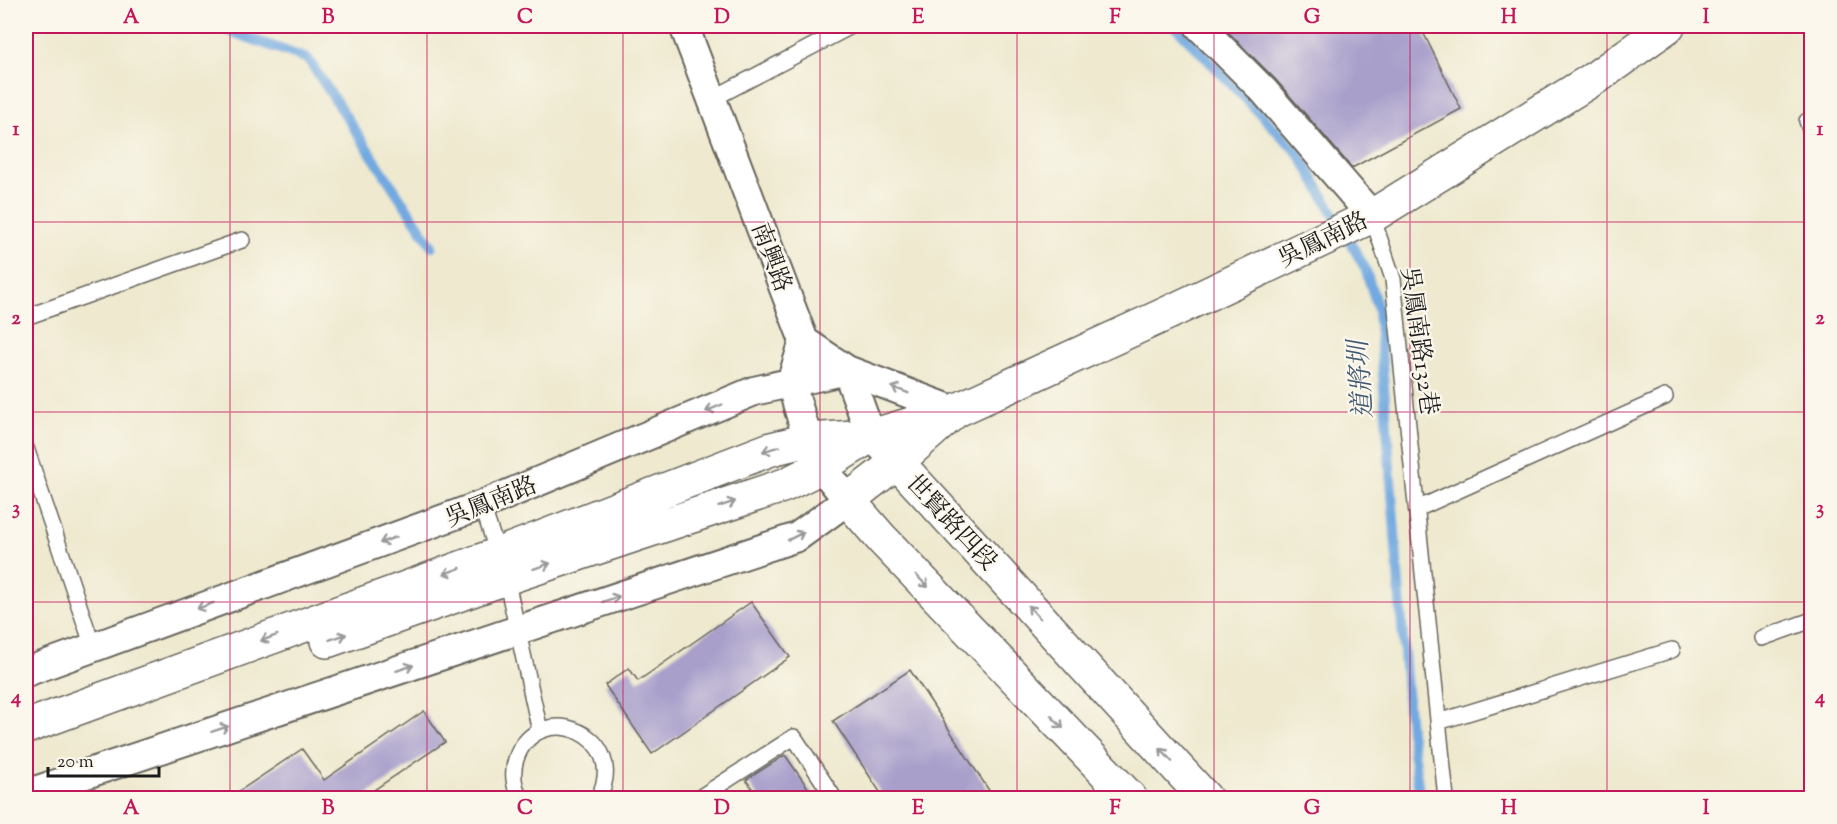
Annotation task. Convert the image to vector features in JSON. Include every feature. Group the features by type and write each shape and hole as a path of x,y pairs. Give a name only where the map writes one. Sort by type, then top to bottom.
{"main road":[{"name":"吳鳳南路","path":"26,727 502,566 785,485 814,454 954,411 1372,216 1598,76 1668,26"},
{"name":"吳鳳南路","path":"897,462 954,411"},
{"name":"世賢路四段","path":"848,500 897,462 1205,798"},
{"path":"848,500 882,539 1130,798"},
{"name":"吳鳳南路","path":"26,748 502,566"}],"street":[{"name":"南興路","path":"684,26 804,341"},
{"path":"1199,26 1264,91 1372,216"},
{"path":"26,794 797,537 848,500 814,454 791,383 804,341 847,370 954,411"},
{"path":"847,370 871,436 897,462"},
{"name":"吳鳳南路","path":"26,672 482,506 754,391 847,370"}],"lane":[{"path":"712,99 851,26"},
{"path":"1812,119 1807,121 1812,135"},
{"name":"吳鳳南路132巷","path":"1372,216 1394,279 1446,798"},
{"path":"26,317 242,240"},
{"path":"1417,509 1665,397"},
{"path":"26,448 93,647"},
{"path":"482,506 502,566 540,731"},
{"path":"1762,638 1812,620"},
{"path":"1438,722 1672,650"},
{"path":"521,798 514,780 513,766 519,751 528,739 540,731 555,727 571,728 585,734 597,745 604,759 606,774 598,798"},
{"path":"699,798 794,737 834,798"}],"building":[{"path":"1222,26 1420,26 1461,109 1352,168 1276,80"},
{"path":"751,602 790,657 652,754 605,685 629,668 638,681"},
{"path":"910,670 994,798 884,798 833,721"},
{"path":"424,711 445,742 362,798 229,798 302,749 324,780"},
{"path":"785,755 815,798 759,798 746,780"}],"waterway":[{"path":"215,26 308,59 432,246"},
{"name":"道將圳","path":"1175,26 1299,154 1365,268 1378,309 1410,731 1420,798"}]}
